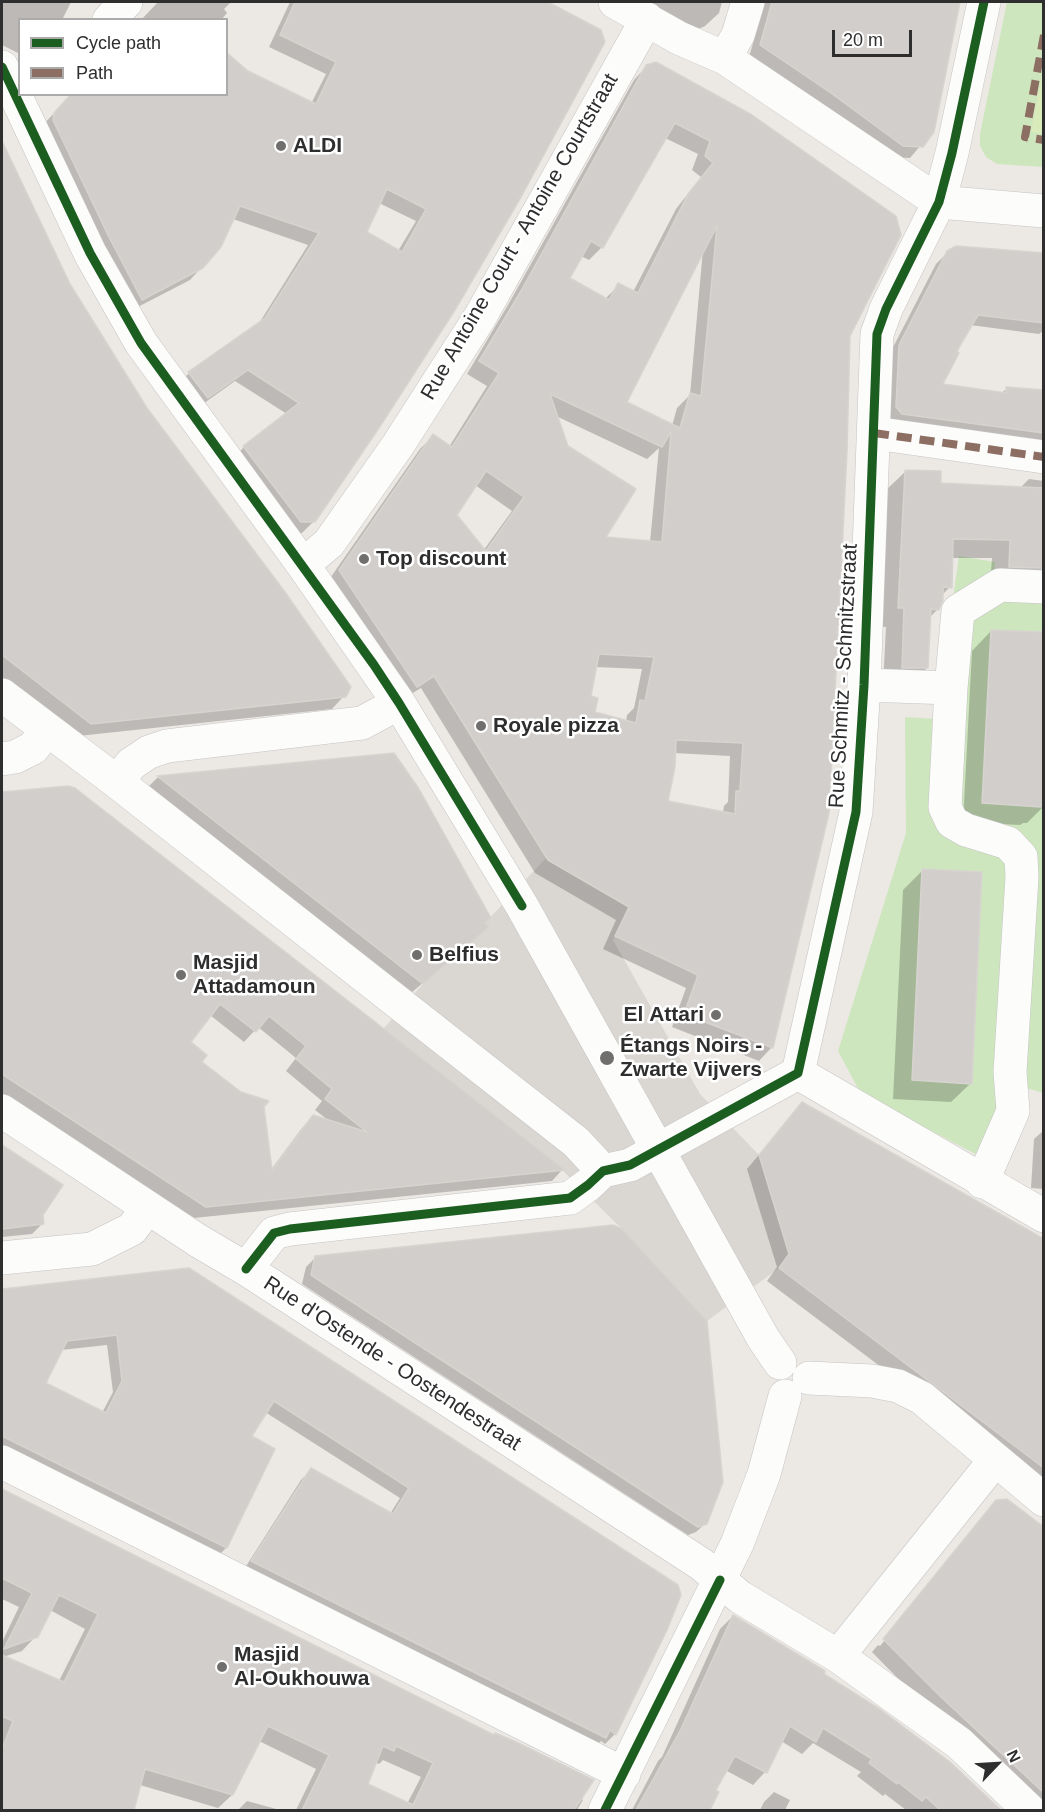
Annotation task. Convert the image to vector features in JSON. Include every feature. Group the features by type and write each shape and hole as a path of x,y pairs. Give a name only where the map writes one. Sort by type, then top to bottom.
{"street":[{"path":"111,18 126,2"},
{"path":"615,2 679,38 725,58 939,202 1044,211"},
{"path":"725,58 738,35 748,2"},
{"name":"Rue Schmitz - Schmitzstraat","path":"798,1073 856,812 864,685 877,334 886,309 939,202 952,153 984,2"},
{"name":"Rue Antoine Court - Antoine Courtstraat","path":"303,565 329,543 398,445 480,317 647,19"},
{"path":"2,67 18,92"},
{"path":"21,97 90,253 141,343 303,565 399,703 522,906 763,1338 791,1379"},
{"path":"874,433 1044,457"},
{"path":"982,1182 1013,1111 1010,1072 1022,877 1021,857 1008,843 966,830 952,822 945,807 951,688 958,611 1000,585 1044,588"},
{"path":"864,685 951,688"},
{"path":"2,695 117,782 576,1142 603,1171"},
{"path":"117,782 131,764 149,752 167,746 362,723 399,703"},
{"path":"2,759 33,748 47,730"},
{"path":"246,1269 274,1233 290,1229 570,1198 603,1171 630,1166 798,1073 1044,1216"},
{"name":"Rue d'Ostende - Oostendestraat","path":"2,1111 147,1208 246,1269 701,1564 740,1597 838,1656 959,1743 1029,1810"},
{"path":"2,1258 92,1249 132,1229 147,1208"},
{"path":"791,1379 872,1381 898,1386 922,1398 1044,1500"},
{"path":"605,1810 737,1544 764,1474 791,1379"},
{"path":"838,1656 868,1611 952,1506 995,1460"},
{"path":"2,1462 624,1774"}],"green space":[{"path":"1007,2 1043,2 1043,167 997,164 986,157 980,146 980,134"},
{"path":"1043,68 1043,134 1031,132"},
{"path":"959,556 995,562 993,593 1043,597 1043,1093 1020,1086 985,1159 861,1094 838,1051 906,833 905,717 936,719"}],"shaded area":[{"path":"546,858 629,907 613,940 700,1094 759,1155 782,1231 793,1248 779,1268 707,1321 621,1228 552,1160 383,1029 423,984 489,927 485,923"}],"building":[{"path":"295,2 548,2 601,30 605,42 521,197 455,310 315,522 301,522 243,446 299,403 248,370 208,398 188,372 265,318 319,233 240,206 221,247 203,268 142,300 53,120 54,113 69,96 228,96 228,54 248,71 316,104 336,62 280,35","holes":["387,189 426,209 402,252 367,232"]},
{"path":"772,2 960,2 934,132 923,147 903,146 760,45"},
{"path":"656,62 752,115 896,216 901,235 850,336 847,451 829,813 773,1048 684,1014 698,975 615,936 629,907 548,860 434,676 417,687 339,570 433,434 452,447 499,373 479,361 521,291 646,65","holes":["675,123 710,141 705,156 713,163 688,194 638,293 618,283 609,300 570,278 591,241 603,248","717,226 701,396 690,393 680,428 627,402","550,394 662,447 671,432 662,542 606,537 636,489 568,446","486,471 524,497 486,551 457,515","599,654 654,657 645,701 640,700 636,723 595,712 598,698 591,696","676,740 743,743 740,791 736,791 735,814 668,801 675,767"]},
{"path":"2,141 70,284 147,408 285,592 351,687 346,697 91,724 2,655"},
{"path":"956,246 1044,253 1044,323 978,315 957,351 959,353 943,384 1006,393 1006,387 1044,390 1044,433 902,414 896,407 899,345 947,251"},
{"path":"905,470 941,471 941,483 1044,488 1044,568 1009,567 1010,540 953,539 952,588 943,587 943,600 939,610 931,609 928,668 902,668 904,608 898,608"},
{"path":"991,630 1044,632 1044,804 1041,804 1041,807 982,803"},
{"path":"394,753 419,789 491,918 485,923 489,927 423,984 157,776"},
{"path":"68,786 75,788 565,1170 206,1207 2,1074 2,792","holes":["220,1004 256,1032 269,1016 306,1046 296,1059 332,1089 325,1099 367,1132 313,1115 272,1170 264,1107 269,1101 241,1092 202,1062 207,1055 191,1042"]},
{"path":"922,869 982,872 972,1084 912,1080"},
{"path":"802,1102 1044,1239 1044,1468 779,1268 789,1254 759,1155"},
{"path":"2,1145 63,1185 43,1215 44,1224 2,1229"},
{"path":"613,1225 622,1229 707,1321 723,1482 707,1524 698,1527 311,1275 315,1256"},
{"path":"189,1268 678,1585 681,1595 667,1630 616,1735 610,1730 606,1738 251,1561 311,1468 393,1514 409,1488 274,1401 252,1436 275,1449 227,1548 2,1436 2,1289","holes":["117,1335 122,1381 106,1413 46,1383 67,1341"]},
{"path":"2,1489 494,1735 495,1733 514,1741 594,1780 574,1810 302,1810 329,1755 268,1726 233,1795 145,1769 134,1810 2,1810 2,1749 13,1721 2,1716 2,1655 64,1682 98,1614 59,1595 38,1637 4,1649 32,1593 2,1578","holes":["383,1746 394,1751 396,1746 433,1763 413,1805 368,1784"]},
{"path":"1007,1499 1044,1527 1044,1793 941,1697 883,1639 996,1500"},
{"path":"733,1615 825,1671 824,1674 881,1710 950,1762 1001,1810 940,1810 926,1797 922,1801 898,1782 897,1784 869,1763 872,1759 823,1728 816,1742 790,1726 767,1773 735,1756 716,1790 719,1792 710,1810 636,1810 681,1729"}],"marked path":[{"path":"1044,35 1025,137 1044,140"},
{"path":"874,433 1044,457"}],"cycle path":[{"path":"246,1269 274,1233 290,1229 570,1198 603,1171 630,1165 798,1073 856,812 864,685 877,334 886,309 939,202 952,153 984,2"},
{"path":"2,67 90,253 141,343 374,665 522,906"},
{"path":"605,1810 720,1580"}],"place":[{"name":"ALDI","path":"281,146"},
{"name":"Top discount","path":"364,559"},
{"name":"Royale pizza","path":"481,726"},
{"name":"Belfius","path":"417,955"},
{"name":"Masjid Attadamoun","path":"181,975"},
{"name":"El Attari","path":"716,1015"},
{"name":"Étangs Noirs - Zwarte Vijvers","path":"607,1058"},
{"name":"Masjid Al-Oukhouwa","path":"222,1667"}]}
